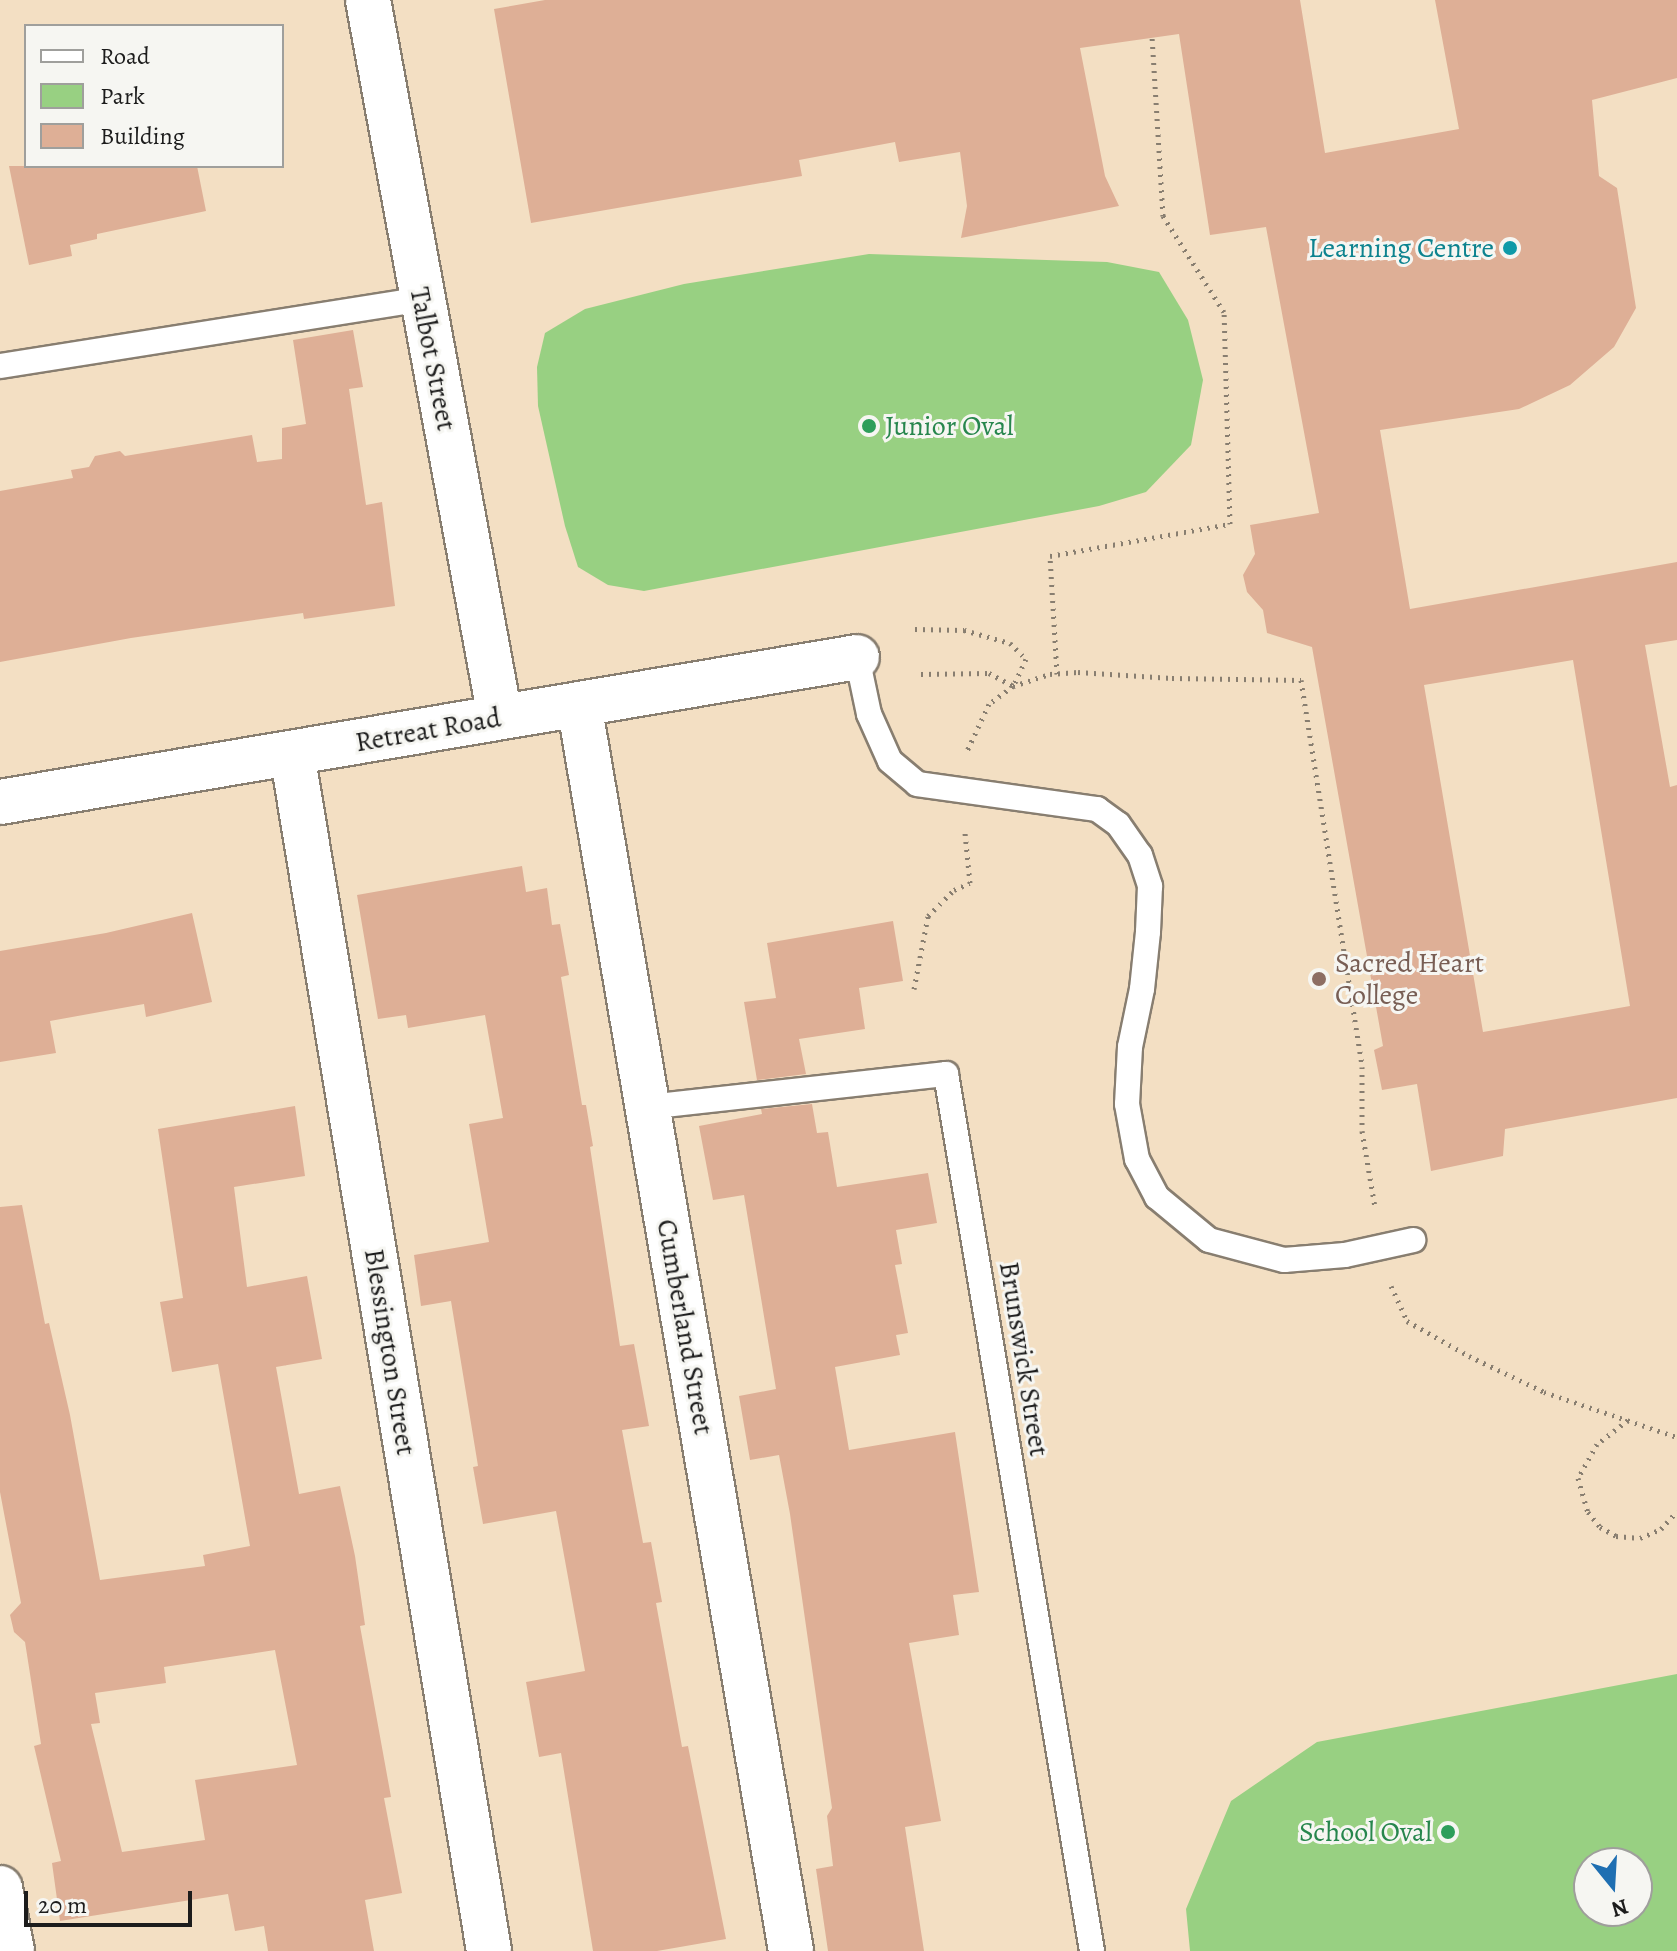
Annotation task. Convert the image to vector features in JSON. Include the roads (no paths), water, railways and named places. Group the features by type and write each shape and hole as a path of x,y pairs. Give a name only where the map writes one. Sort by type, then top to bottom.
{"street":[{"name":"Talbot Street","path":"368,0 500,717"},
{"name":"Retreat Road","path":"0,802 857,657"},
{"name":"Cumberland Street","path":"579,704 791,1951"},
{"name":"Blessington Street","path":"292,753 489,1951"},
{"path":"0,1888 12,1951"}],"lane":[{"path":"0,366 422,299"},
{"path":"857,657 869,714 890,761 917,784 1097,809 1118,824 1140,855 1150,886 1148,932 1142,989 1130,1047 1127,1104 1137,1159 1157,1197 1209,1240 1284,1260 1345,1255 1413,1240"},
{"name":"Brunswick Street","path":"647,1107 946,1074 1092,1951"}],"place":[{"name":"Learning Centre","path":"1510,248"},
{"name":"Junior Oval","path":"869,426"},
{"name":"Sacred Heart College","path":"1319,979"},
{"name":"School Oval","path":"1448,1832"}]}
